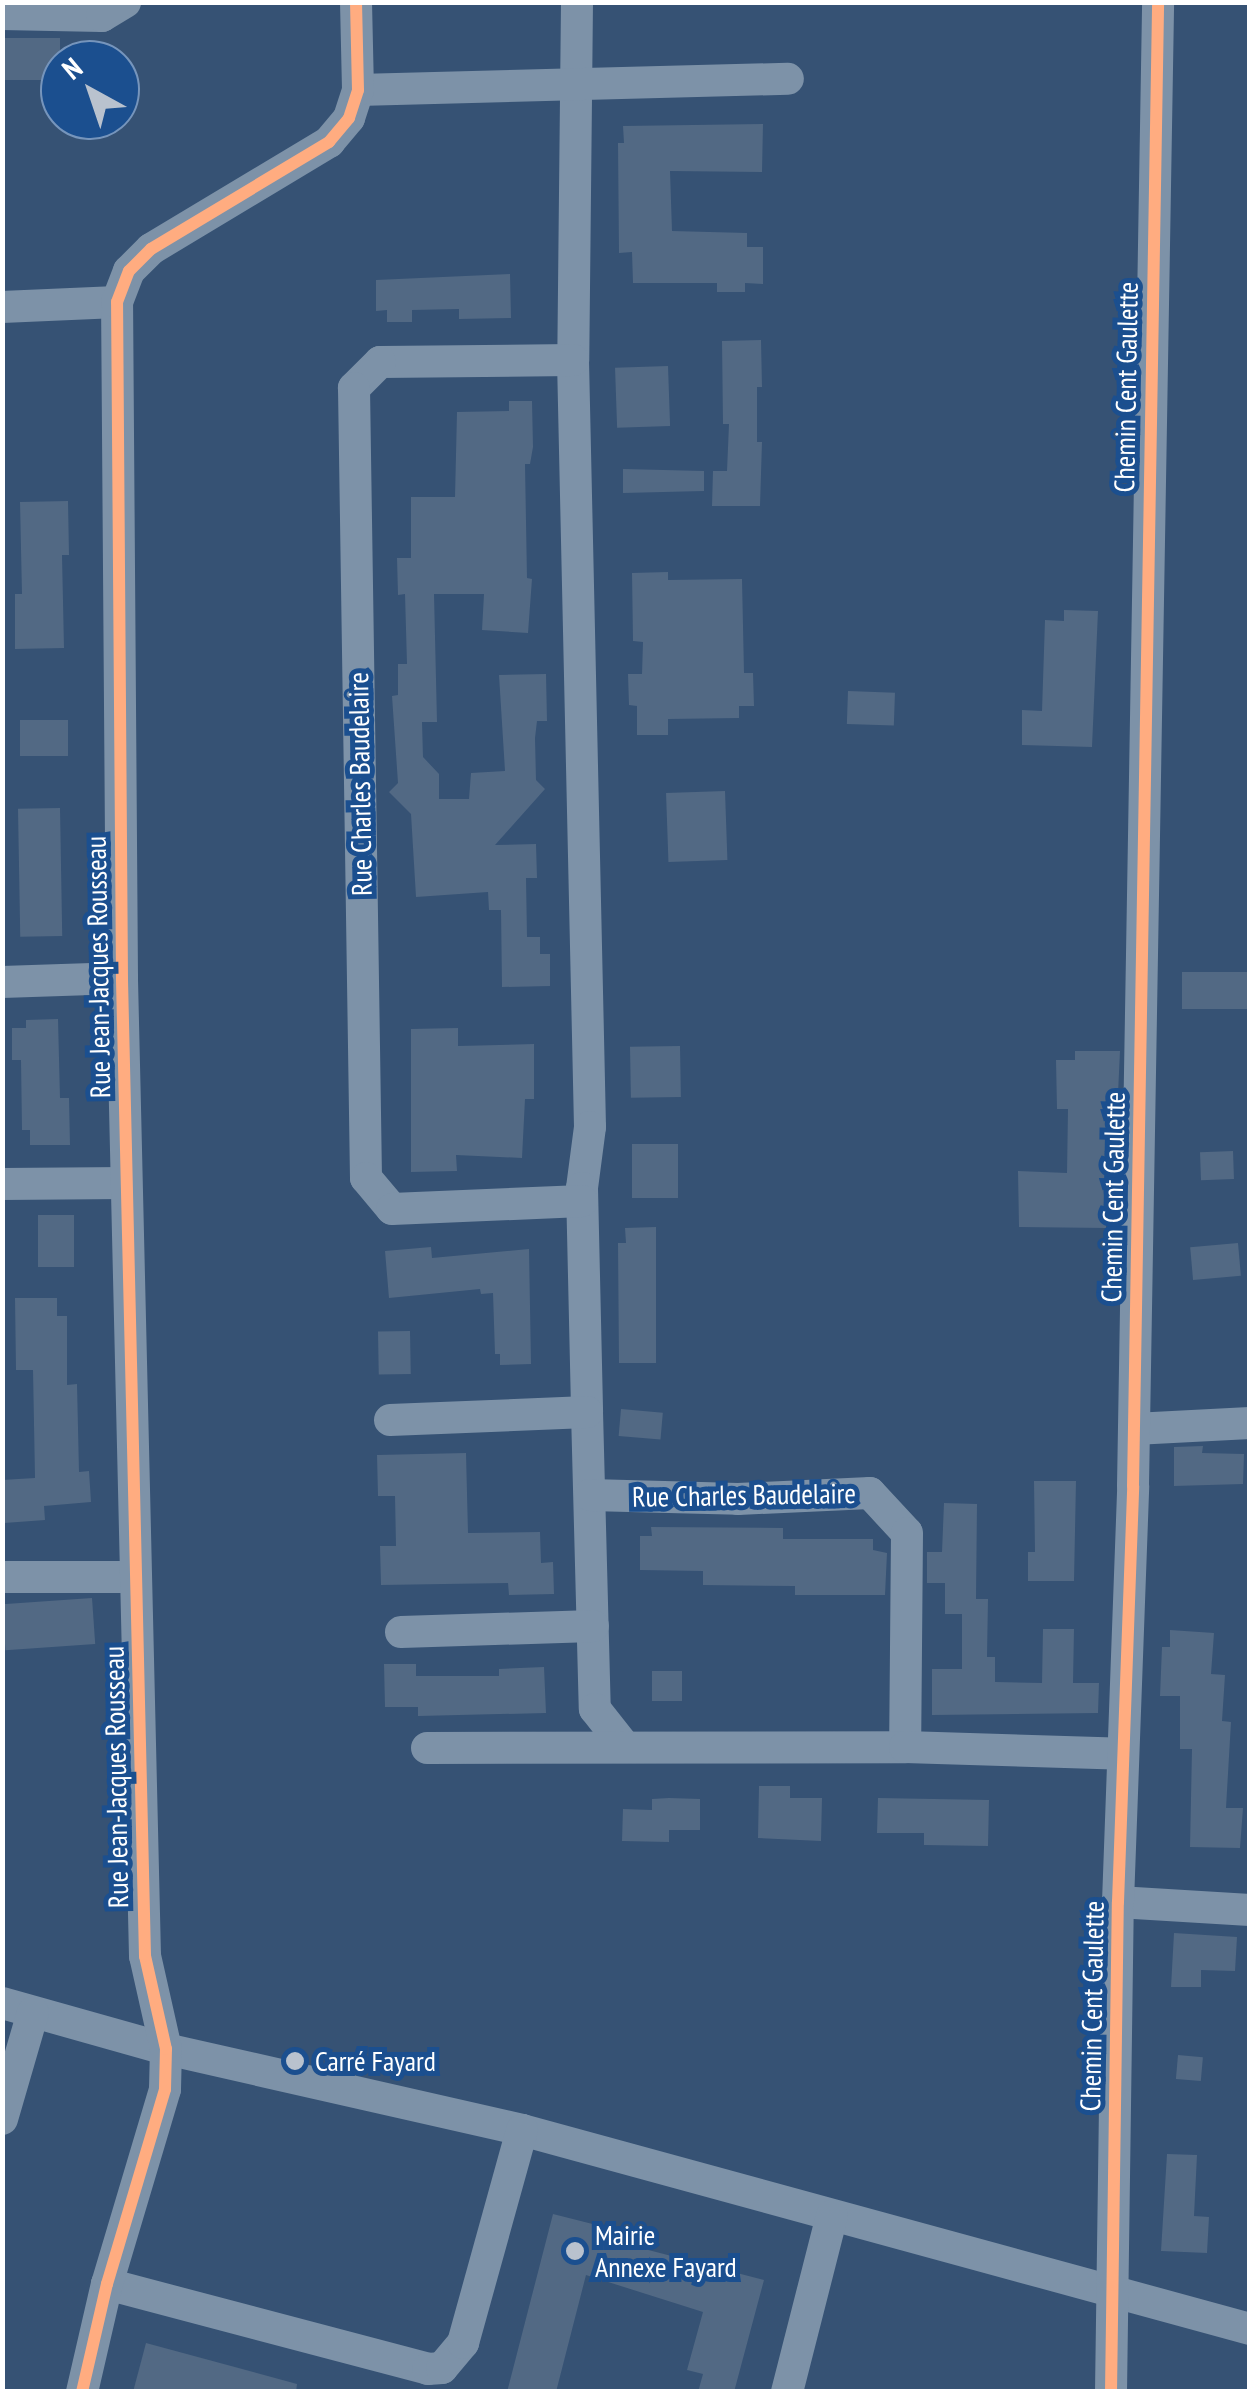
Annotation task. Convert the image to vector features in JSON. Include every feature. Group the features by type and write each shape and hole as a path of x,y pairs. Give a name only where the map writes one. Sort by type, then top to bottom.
{"street":[{"path":"2,14 102,16 125,2"},
{"path":"2,308 116,302 129,271 151,249 329,142 349,118 358,90 356,2"},
{"path":"578,2 573,360 590,1128 582,1201 587,1412 595,1709 624,1746"},
{"name":"Chemin Cent Gaulette","path":"1111,2392 1118,1902 1134,1429 1158,2"},
{"path":"358,90 788,78"},
{"name":"Rue Jean-Jacques Rousseau","path":"82,2392 107,2284 165,2089 166,2049 146,1956 122,978 116,302"},
{"name":"Rue Charles Baudelaire","path":"573,360 380,362 354,388 366,1178 392,1209 582,1201"},
{"path":"2,982 122,978"},
{"path":"2,1184 126,1183"},
{"path":"390,1420 587,1412"},
{"path":"1134,1429 1250,1423"},
{"name":"Rue Charles Baudelaire","path":"590,1495 738,1499 870,1493 907,1533 905,1748"},
{"path":"2,1577 136,1577"},
{"path":"400,1632 594,1626"},
{"path":"427,1748 905,1748 1122,1754"},
{"path":"1118,1902 1250,1910"},
{"path":"2,2119 18,2007 166,2049 522,2130 1250,2328"},
{"path":"107,2284 428,2369 442,2368 463,2343 522,2130"},
{"path":"787,2392 832,2216"}],"building":[{"path":"2,38 60,40 40,40 40,80 2,80"},
{"path":"763,124 762,172 670,171 672,231 747,233 747,247 763,247 763,284 745,283 745,292 717,292 717,283 633,283 632,252 619,253 618,143 624,143 623,126"},
{"path":"510,274 511,318 459,319 459,309 412,310 412,322 387,322 387,310 376,311 376,280"},
{"path":"761,340 762,387 757,387 757,442 762,442 760,506 712,506 713,471 727,471 729,424 723,424 722,341"},
{"path":"668,366 670,426 617,428 615,368"},
{"path":"509,401 532,401 533,447 530,464 525,464 527,578 532,579 528,633 482,630 484,594 434,594 437,722 422,722 423,757 439,774 439,799 469,799 471,773 505,771 499,675 546,674 547,721 537,721 535,738 536,780 545,789 495,845 536,844 537,878 526,878 527,937 540,937 540,954 550,954 550,986 502,987 501,910 489,910 488,892 416,897 411,814 389,792 398,783 392,696 398,695 398,664 407,664 405,594 398,595 397,558 411,558 411,497 455,497 457,412 509,411"},
{"path":"623,469 704,471 704,491 623,493"},
{"path":"68,501 69,555 62,555 64,648 15,649 15,594 22,594 20,502"},
{"path":"668,572 668,580 742,579 744,673 753,673 754,706 739,706 739,718 668,719 668,735 637,735 637,706 629,705 628,674 642,674 643,642 633,641 632,573"},
{"path":"1064,610 1098,611 1092,747 1022,745 1022,710 1042,711 1045,620 1064,621"},
{"path":"848,691 895,693 894,726 847,724"},
{"path":"20,720 68,720 68,756 20,756"},
{"path":"725,791 727,860 668,862 666,793"},
{"path":"60,808 62,936 20,937 18,809"},
{"path":"1182,972 1250,972 1250,1009 1182,1009"},
{"path":"58,1019 60,1098 69,1098 70,1145 30,1145 30,1130 22,1130 21,1060 12,1060 12,1028 26,1028 26,1020"},
{"path":"458,1028 458,1046 534,1044 534,1099 525,1099 522,1158 456,1155 457,1171 411,1172 411,1029"},
{"path":"680,1046 681,1097 631,1098 630,1047"},
{"path":"1075,1051 1120,1051 1118,1094 1109,1094 1106,1228 1019,1227 1018,1171 1067,1173 1068,1109 1057,1109 1056,1060 1075,1060"},
{"path":"632,1144 678,1144 678,1198 632,1198"},
{"path":"1233,1151 1234,1179 1201,1180 1200,1152"},
{"path":"38,1215 74,1215 74,1267 38,1267"},
{"path":"656,1227 656,1363 619,1363 618,1243 626,1243 625,1228"},
{"path":"1238,1243 1241,1276 1193,1280 1190,1247"},
{"path":"431,1247 432,1258 529,1249 531,1364 500,1365 500,1354 495,1354 493,1293 481,1294 480,1289 389,1298 385,1251"},
{"path":"15,1298 57,1298 57,1316 67,1316 67,1385 77,1384 79,1472 89,1471 91,1502 44,1506 45,1520 4,1523 2,1480 35,1478 33,1370 16,1370"},
{"path":"410,1331 411,1374 379,1375 378,1332"},
{"path":"621,1409 663,1413 660,1440 619,1436"},
{"path":"1203,1446 1202,1453 1244,1454 1243,1484 1174,1486 1174,1447"},
{"path":"466,1453 468,1533 540,1532 541,1563 553,1562 554,1594 509,1595 508,1583 381,1585 380,1546 396,1546 395,1496 378,1496 377,1455"},
{"path":"1034,1481 1076,1481 1074,1581 1028,1581 1028,1552 1035,1552"},
{"path":"944,1503 977,1504 976,1599 988,1599 987,1657 995,1657 995,1682 1042,1683 1043,1629 1074,1629 1073,1683 1099,1683 1098,1713 932,1715 932,1669 962,1669 962,1614 945,1614 945,1583 927,1583 927,1552 942,1552"},
{"path":"651,1527 783,1528 783,1539 873,1539 873,1550 887,1553 885,1595 795,1595 795,1586 703,1585 703,1571 640,1570 640,1536 652,1536"},
{"path":"92,1598 95,1644 5,1650 2,1604"},
{"path":"1170,1630 1214,1633 1211,1674 1225,1675 1222,1721 1231,1722 1226,1808 1243,1808 1240,1848 1190,1847 1192,1749 1180,1749 1180,1696 1160,1696 1162,1647 1170,1647"},
{"path":"384,1664 416,1664 416,1676 499,1676 499,1669 544,1667 546,1713 418,1716 418,1707 385,1707"},
{"path":"652,1671 682,1671 682,1701 652,1701"},
{"path":"759,1786 790,1786 790,1798 822,1798 821,1841 758,1838"},
{"path":"878,1798 989,1800 988,1846 924,1845 924,1833 877,1833"},
{"path":"652,1799 700,1799 700,1830 669,1830 669,1842 622,1841 623,1809 652,1810"},
{"path":"1174,1933 1237,1937 1235,1971 1201,1970 1201,1987 1171,1987"},
{"path":"1178,2055 1203,2057 1201,2081 1176,2079"},
{"path":"1167,2154 1197,2155 1194,2216 1209,2217 1207,2253 1161,2251"},
{"path":"553,2214 636,2235 633,2246 764,2280 734,2392 698,2392 703,2374 687,2370 703,2312 586,2275 556,2392 507,2392"},
{"path":"146,2343 297,2384 296,2392 133,2392"}],"cycle path":[{"path":"82,2392 107,2284 165,2089 166,2049 145,1956 122,978 117,302 129,271 151,249 329,142 349,118 358,90 356,2"},
{"path":"1111,2392 1118,1902 1133,1486 1158,2"}],"place":[{"name":"Carré Fayard","path":"295,2061"},
{"name":"Mairie Annexe Fayard","path":"575,2251"}]}
